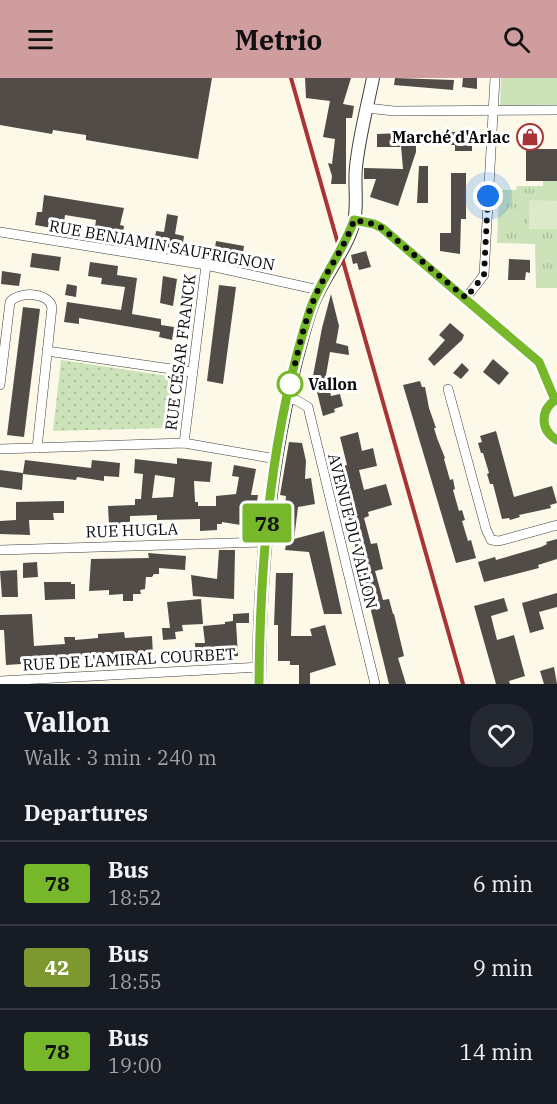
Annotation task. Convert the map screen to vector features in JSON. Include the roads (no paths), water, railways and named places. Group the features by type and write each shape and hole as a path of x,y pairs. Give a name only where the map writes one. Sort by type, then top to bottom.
{"street":[{"path":"259,684 261,588 265,542 287,398 295,360 311,307 348,238 354,220 356,169 373,78"},
{"path":"466,298 484,275 495,78"},
{"path":"367,108 394,111 557,110"},
{"path":"354,220 382,228 539,362 556,400 547,408 543,420 547,431 557,440"},
{"name":"RUE BENJAMIN SAUFRIGNON","path":"0,232 206,265 319,290"},
{"name":"RUE CÉSAR FRANCK","path":"184,443 206,265"},
{"path":"0,385 10,302 14,296 20,294 45,298 50,301 52,307 37,448"},
{"path":"47,351 192,372"},
{"path":"448,389 491,540 499,542 557,525"},
{"name":"AVENUE DU VALLON","path":"287,398 308,407 375,684"},
{"path":"0,449 184,443 276,459"},
{"name":"RUE HUGLA","path":"0,550 265,542"},
{"name":"RUE DE L'AMIRAL COURBET","path":"0,681 259,667"}],"railway":[{"path":"291,78 463,684"}],"place":[{"name":"Marché d'Arlac","path":"530,137"},
{"name":"Vallon","path":"290,384"}]}
